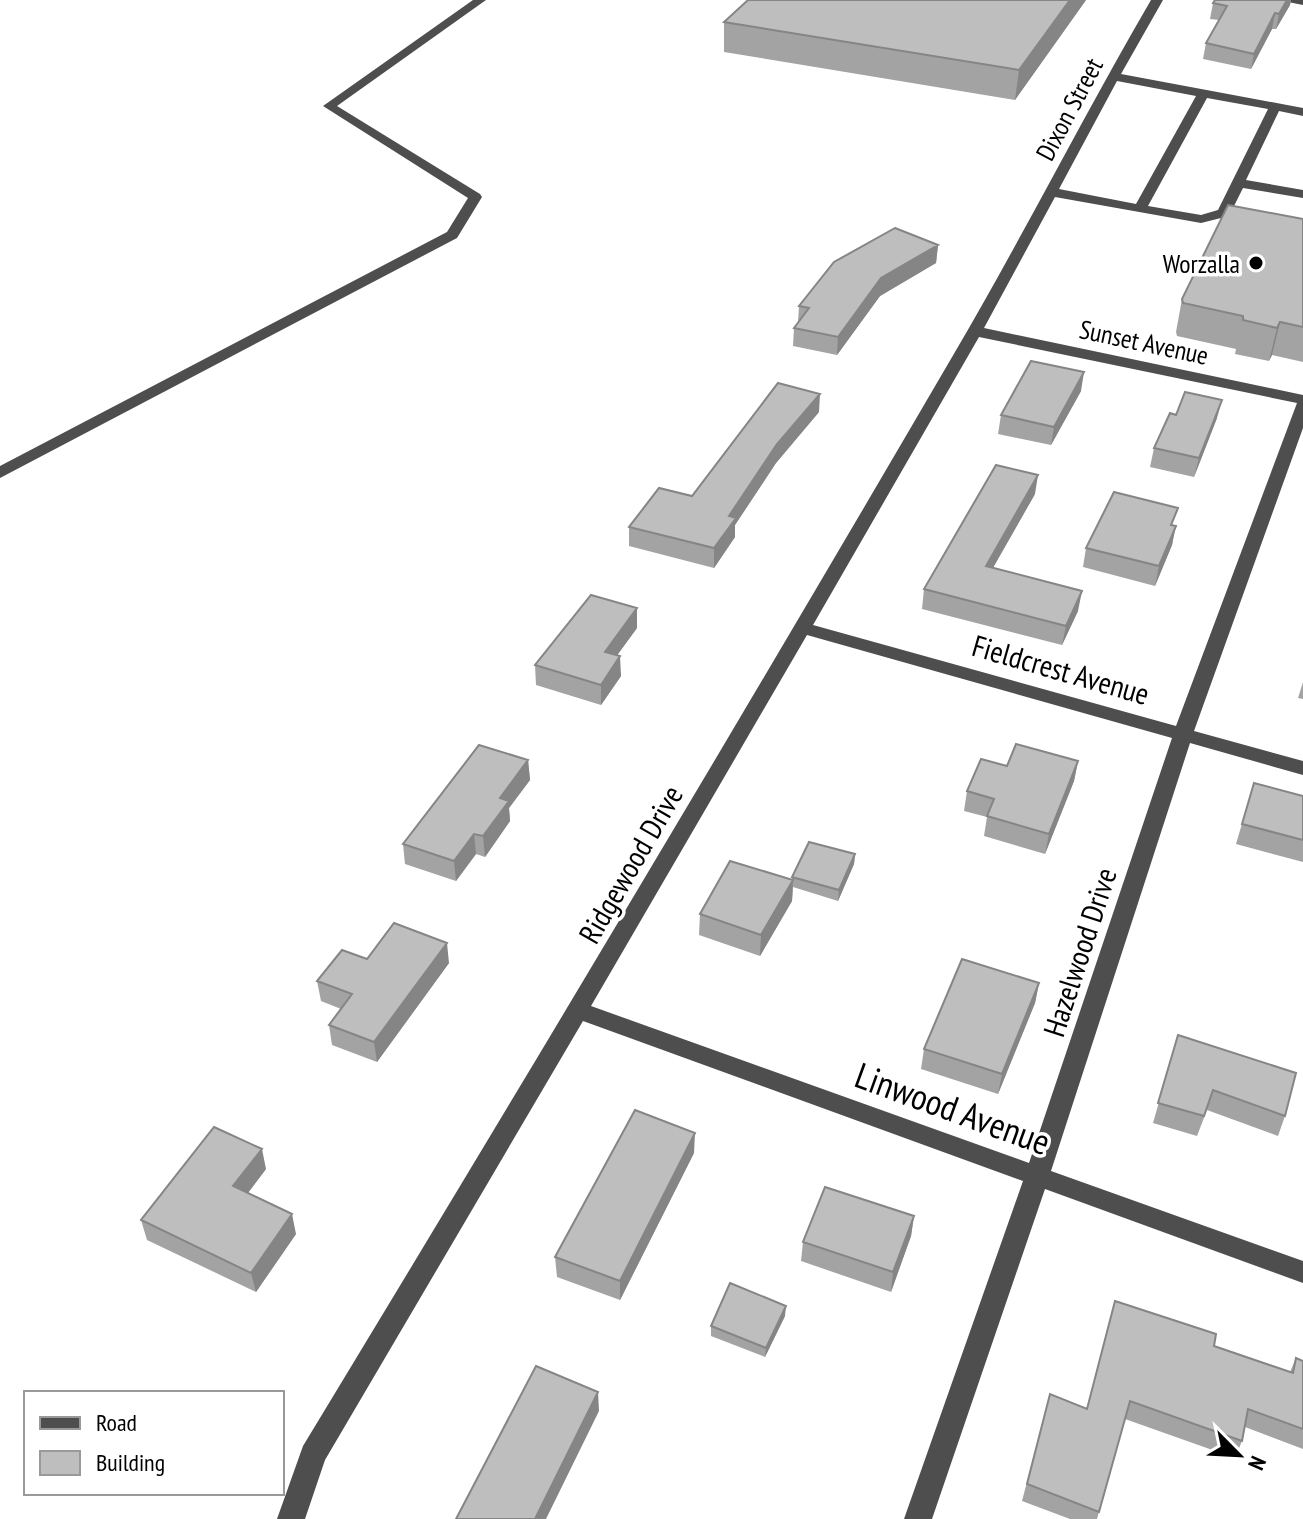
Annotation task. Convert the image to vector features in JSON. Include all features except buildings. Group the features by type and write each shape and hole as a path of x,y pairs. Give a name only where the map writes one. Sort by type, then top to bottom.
{"street":[{"path":"0,473 452,235 475,197 329,106 480,0"},
{"name":"Dixon Street","path":"1026,241 1112,76 1157,0"},
{"path":"1292,0 1303,2"},
{"path":"1112,76 1303,112"},
{"path":"1140,209 1203,94"},
{"path":"1052,192 1201,219 1224,213 1275,107"},
{"path":"1239,183 1303,194"},
{"name":"Ridgewood Drive","path":"291,1519 313,1455 579,1011 1026,241"},
{"name":"Sunset Avenue","path":"974,331 1303,400"},
{"name":"Hazelwood Drive","path":"918,1519 1037,1176 1183,734 1303,406"},
{"name":"Fieldcrest Avenue","path":"803,628 1303,768"},
{"name":"Linwood Avenue","path":"579,1011 1303,1272"}],"place":[{"name":"Worzalla","path":"1256,263"}]}
